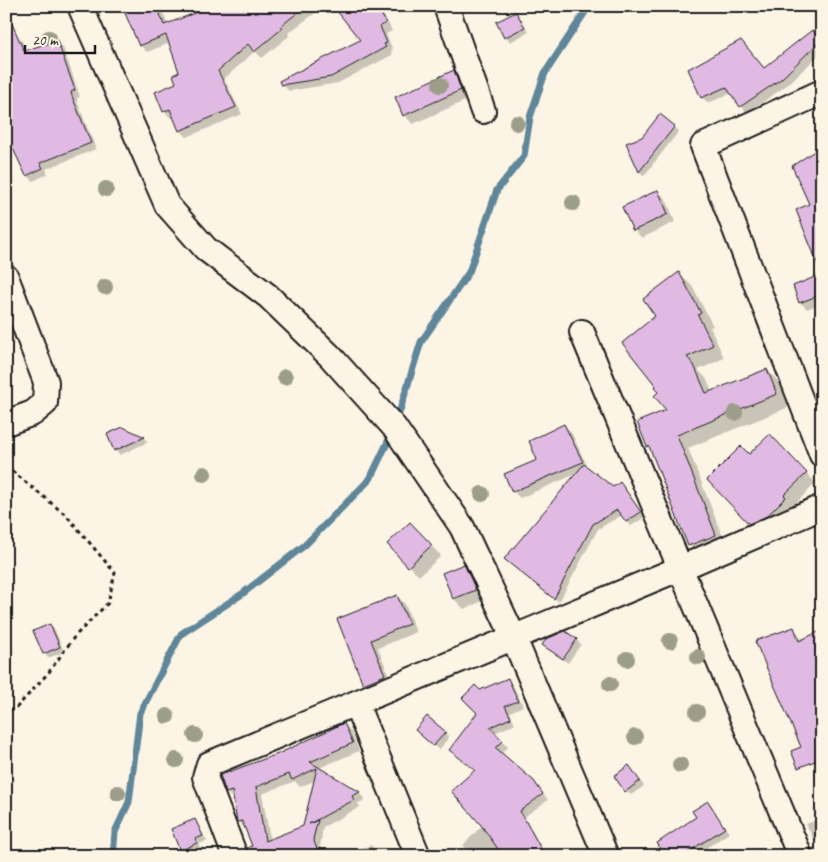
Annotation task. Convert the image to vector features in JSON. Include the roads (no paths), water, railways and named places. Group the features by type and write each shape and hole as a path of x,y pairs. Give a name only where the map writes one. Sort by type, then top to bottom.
{"street":[{"path":"80,6 167,205 206,249 268,296 316,343 394,427 462,526 513,636 606,856"},
{"path":"446,6 483,111"},
{"path":"822,92 704,146 822,455"},
{"path":"6,277 46,382 45,403 33,413 6,423"},
{"path":"582,332 682,568 800,856"},
{"path":"235,856 205,777 209,764 356,704 513,636 682,568 822,507"},
{"path":"356,704 418,856"}],"waterway":[{"path":"396,423 421,342 469,272 497,190 524,156 530,117 545,73 589,6"},
{"path":"113,856 115,832 129,802 140,713 181,634 242,594 305,545 370,479 392,433"}]}
